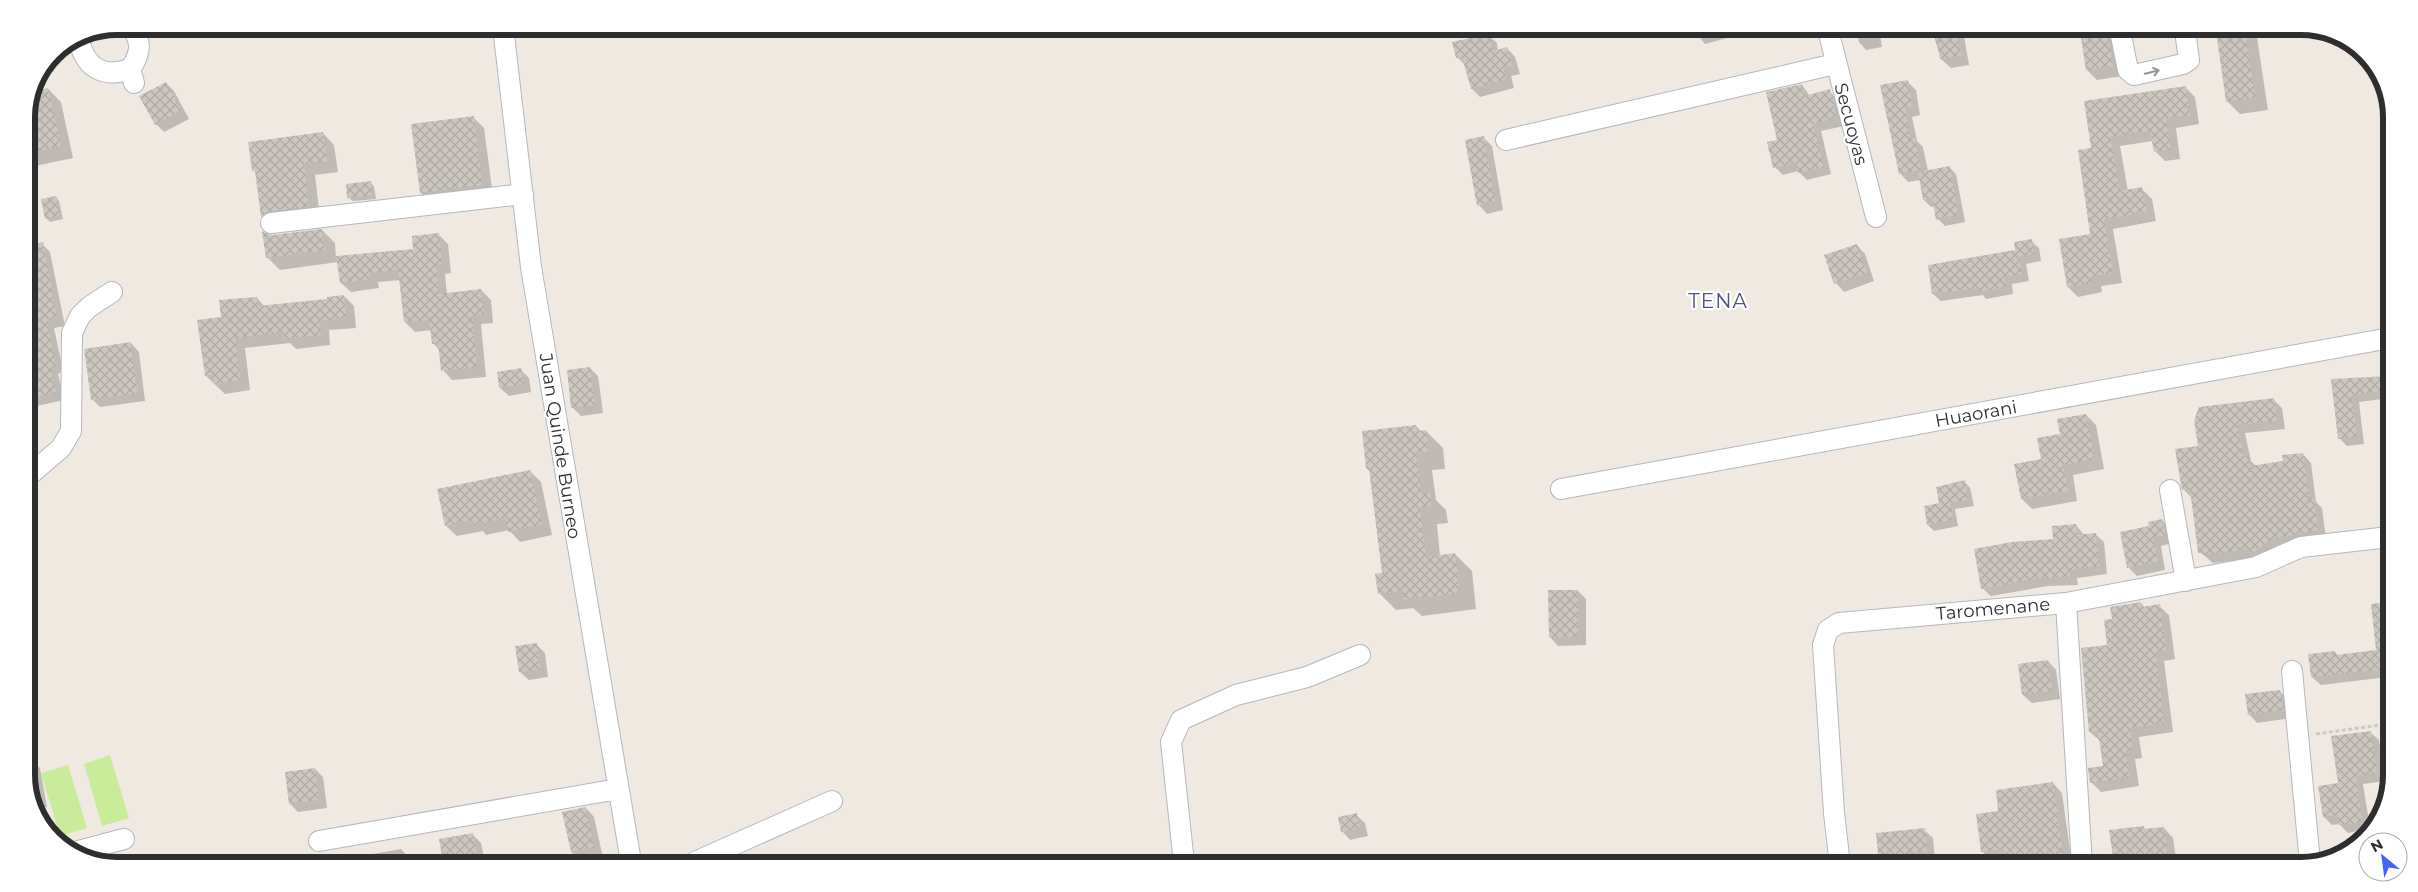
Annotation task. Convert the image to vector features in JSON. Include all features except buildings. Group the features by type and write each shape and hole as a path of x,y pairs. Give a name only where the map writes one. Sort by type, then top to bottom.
{"street":[{"path":"80,44 82,55 89,63 102,72 132,76 140,54 140,45 135,35"},
{"name":"Juan Quinde Burneo","path":"504,35 531,267 630,857"},
{"name":"Secuoyas","path":"1829,35 1876,217"},
{"path":"2121,35 2128,70 2134,75 2183,64 2189,60 2186,35"},
{"path":"1506,140 1835,64"},
{"path":"271,223 523,194"},
{"path":"35,470 61,448 71,432 72,333 80,316 89,307 112,292"},
{"name":"Huaorani","path":"1561,490 2383,339"},
{"path":"2170,490 2186,580"},
{"name":"Taromenane","path":"1839,857 1834,813 1823,645 1828,630 1838,623 2066,603 2256,567 2301,547 2383,537"},
{"path":"2066,603 2082,857"},
{"path":"1183,857 1171,742 1181,720 1236,695 1307,677 1360,655"},
{"path":"2292,671 2309,856"},
{"path":"319,841 618,789"},
{"path":"706,857 832,801"},
{"path":"83,850 124,839"}],"path":[{"path":"2299,737 2383,724"}],"green space":[{"path":"110,755 129,818 102,826 84,764"},
{"path":"68,765 87,828 62,835 59,833 41,773"}],"district":[{"name":"TENA","path":"1718,301"}]}
